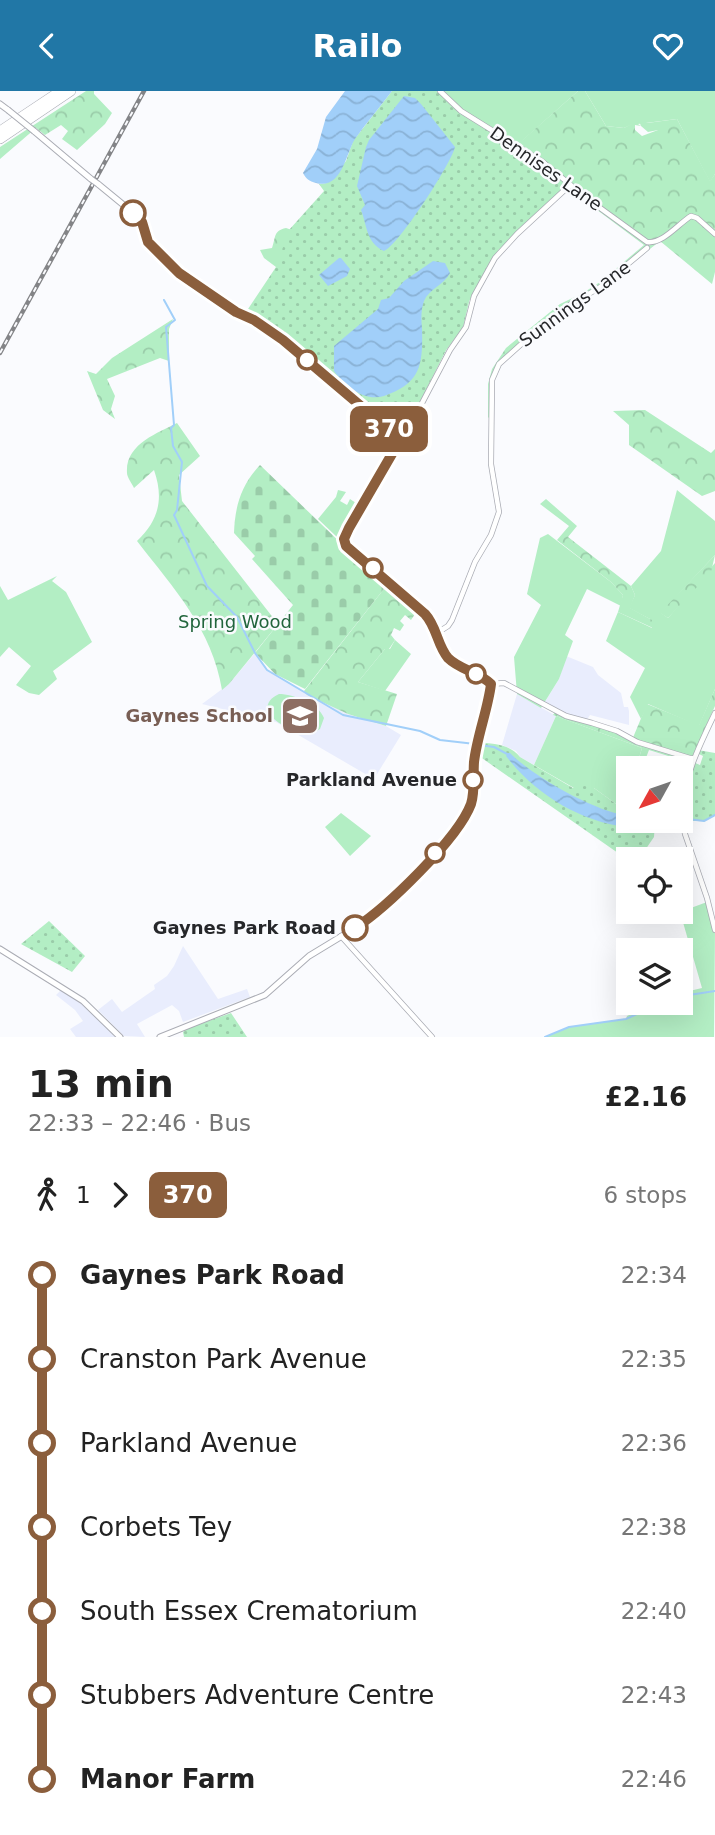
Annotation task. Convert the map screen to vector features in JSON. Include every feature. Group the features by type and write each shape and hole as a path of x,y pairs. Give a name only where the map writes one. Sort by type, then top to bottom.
{"highway":[{"path":"0,131 60,91"},
{"path":"0,139 71,91"}],"main road":[{"path":"0,104 137,216 142,222 148,242 179,273 283,340 394,434 396,447 349,528 345,542 348,548 425,614 433,623 442,647 451,660 491,684 474,761 472,799 467,814 408,883 376,913 309,956 279,984 257,999 160,1037"},
{"path":"0,949 83,1001 120,1037"}],"street":[{"name":"Dennises Lane","path":"440,91 461,111 543,162 647,242 653,243 691,216 715,234"},
{"path":"396,447 444,360 466,327 474,296 495,258 570,185"},
{"name":"Sunnings Lane","path":"437,633 452,620 473,566 491,535 499,512 491,464 492,380 499,364 537,330 571,304 599,288 647,248"},
{"path":"394,434 405,434"},
{"path":"491,684 504,683 566,716 617,731 637,743 682,756"},
{"path":"693,759 715,713"},
{"path":"685,833 715,930"},
{"path":"341,936 432,1037"}],"shaded area":[{"name":"Gaynes School","path":"255,653 267,669 305,692 348,714 386,726 401,735 374,779 276,722 202,704 229,684"},
{"path":"566,656 593,667 598,675 621,693 624,707 628,707 629,711 629,725 590,715 586,721 577,719 543,705 559,679"},
{"path":"517,694 556,716 534,765 520,757 516,751 502,745"},
{"path":"183,946 218,999 247,989 250,997 183,1022 179,1011 172,1005 137,1024 145,1037 124,1036 98,1010 112,999 122,1012 155,989 154,985 167,976 174,966"},
{"path":"62,989 94,1013 115,1037 76,1037 70,1029 83,1021 75,1010 56,995"}],"green space":[{"path":"86,91 94,91 112,113 105,124 77,150 62,139 68,131 61,125 45,135 36,128 0,159 0,147"},
{"path":"392,91 437,91 452,107 524,152 563,181 565,186 564,190 498,250 469,301 463,327 446,350 405,429 398,431 266,324 246,312 276,267 289,230 324,191 319,184 327,183 346,161 353,141"},
{"path":"417,91 445,91 465,111 519,143 578,91 585,91 606,126 624,128 635,122 635,130 642,136 658,130 648,132 639,121 647,123 677,119 710,181 715,174 715,272 712,284 660,241 583,302 542,327 516,348 498,371 494,383 493,422 488,417 488,384 492,369 506,348 560,304 600,282 644,245 573,192 564,190 498,250 469,301 463,327 446,350 408,426 404,432 395,432 386,423 396,424 389,418 372,413 351,395"},
{"path":"437,91 578,91 514,148"},
{"path":"585,91 715,91 715,174 710,182 677,119 638,124 641,126 635,123 624,128 606,126"},
{"path":"286,228 292,230 279,267 276,267 264,258 260,250 272,248 277,233"},
{"path":"173,319 169,329 169,361 160,358 107,379 115,396 111,409 115,419 103,410 87,371 96,374 112,358"},
{"path":"645,410 711,453 715,449 715,491 702,496 629,445 629,425 613,411"},
{"name":"Spring Wood","path":"177,423 200,456 179,475 182,501 278,624 222,690 210,648 190,611 137,541 155,517 159,490 154,470 134,488 127,475 131,454 144,441"},
{"path":"260,465 387,585 305,689 275,674 255,653 293,605 252,559 255,556 234,533 240,496"},
{"path":"338,490 346,492 340,501 347,505 350,499 359,505 342,538 338,538 318,519 336,497"},
{"path":"677,490 715,521 715,555 661,613 668,618 715,563 715,689 699,726 648,704 641,719 630,697 645,668 606,641 618,612 652,628 650,619 629,608 635,595 631,586 661,551"},
{"path":"546,499 577,526 568,537 631,586 635,595 630,608 652,620 653,628 618,612 623,595 611,582 557,540 569,526 540,504"},
{"path":"548,534 611,582 623,595 621,606 587,589 565,635 573,641 559,679 541,708 517,694 514,657 541,605 527,594 540,538"},
{"path":"715,555 711,572 668,618 660,613"},
{"path":"57,576 52,581 66,592 92,642 53,671 57,679 39,695 29,693 16,685 31,666 9,647 0,657 0,586 8,600"},
{"path":"387,585 417,611 411,620 405,615 400,621 404,625 400,631 394,628 391,635 395,640 389,649 385,649 358,682 397,694 386,726 348,714 307,695 304,691"},
{"path":"395,640 411,654 385,691 358,682 385,649 390,649"},
{"path":"715,689 715,706 693,756 668,756 649,750 647,756 640,756 642,748 553,715 555,712 593,723 632,740 647,704 699,725"},
{"path":"279,694 298,698 317,708 324,718 320,729 301,732 279,723 268,709 270,701"},
{"path":"556,716 642,748 640,756 616,756 616,804 594,788 574,788 534,765"},
{"path":"478,742 501,745 573,788 588,783 589,787 616,804 616,833 654,833 654,837 647,847 616,847 616,852 476,754"},
{"path":"698,750 715,753 715,815 704,821 693,821 693,762 700,765 703,756 697,753"},
{"path":"341,813 371,836 350,856 325,827"},
{"path":"707,902 715,930 714,1037 545,1037 569,1027 626,1019 629,1015 693,1015 693,990 702,988 693,957 693,938 688,938 683,924 693,924 693,907"},
{"path":"49,921 85,956 72,972 21,944"},
{"path":"231,1013 247,1037 184,1037 183,1032 186,1029"}],"water":[{"path":"345,91 392,91 355,139 337,176 325,184 314,182 303,173 317,149 326,117"},
{"path":"404,96 415,98 421,104 455,147 423,204 391,246 384,251 378,248 368,233 361,210 365,205 357,186 369,140"},
{"path":"339,258 350,269 347,276 328,286 319,275"},
{"path":"433,261 445,263 450,273 424,301 422,352 413,379 384,396 362,395 334,371 334,346 378,309 381,300 389,298 404,281"},
{"path":"510,753 549,782 582,800 616,813 616,825 575,812 544,794 506,756"}],"waterway":[{"path":"164,300 175,320 166,327 174,425 171,428 173,446 182,462 177,510 174,515 207,586 237,617 267,670 343,715 420,731 440,740 475,744"},
{"path":"479,745 494,747 509,755"},
{"path":"693,820 704,821 715,815"},
{"path":"693,994 715,991"},
{"path":"545,1037 569,1027 626,1019 635,1015"}],"railway":[{"path":"0,353 144,91"}],"bus line":[{"name":"370","path":"133,213 142,222 148,242 186,279 236,312 263,325 393,432 397,440 396,447 349,528 344,539 346,546 425,614 433,623 445,655 491,684 474,761 472,799 467,814 408,883 376,913 355,928"}],"place":[{"name":"Gaynes School","path":"300,716"},
{"name":"Parkland Avenue","path":"473,780"},
{"name":"Gaynes Park Road","path":"355,928"}]}
